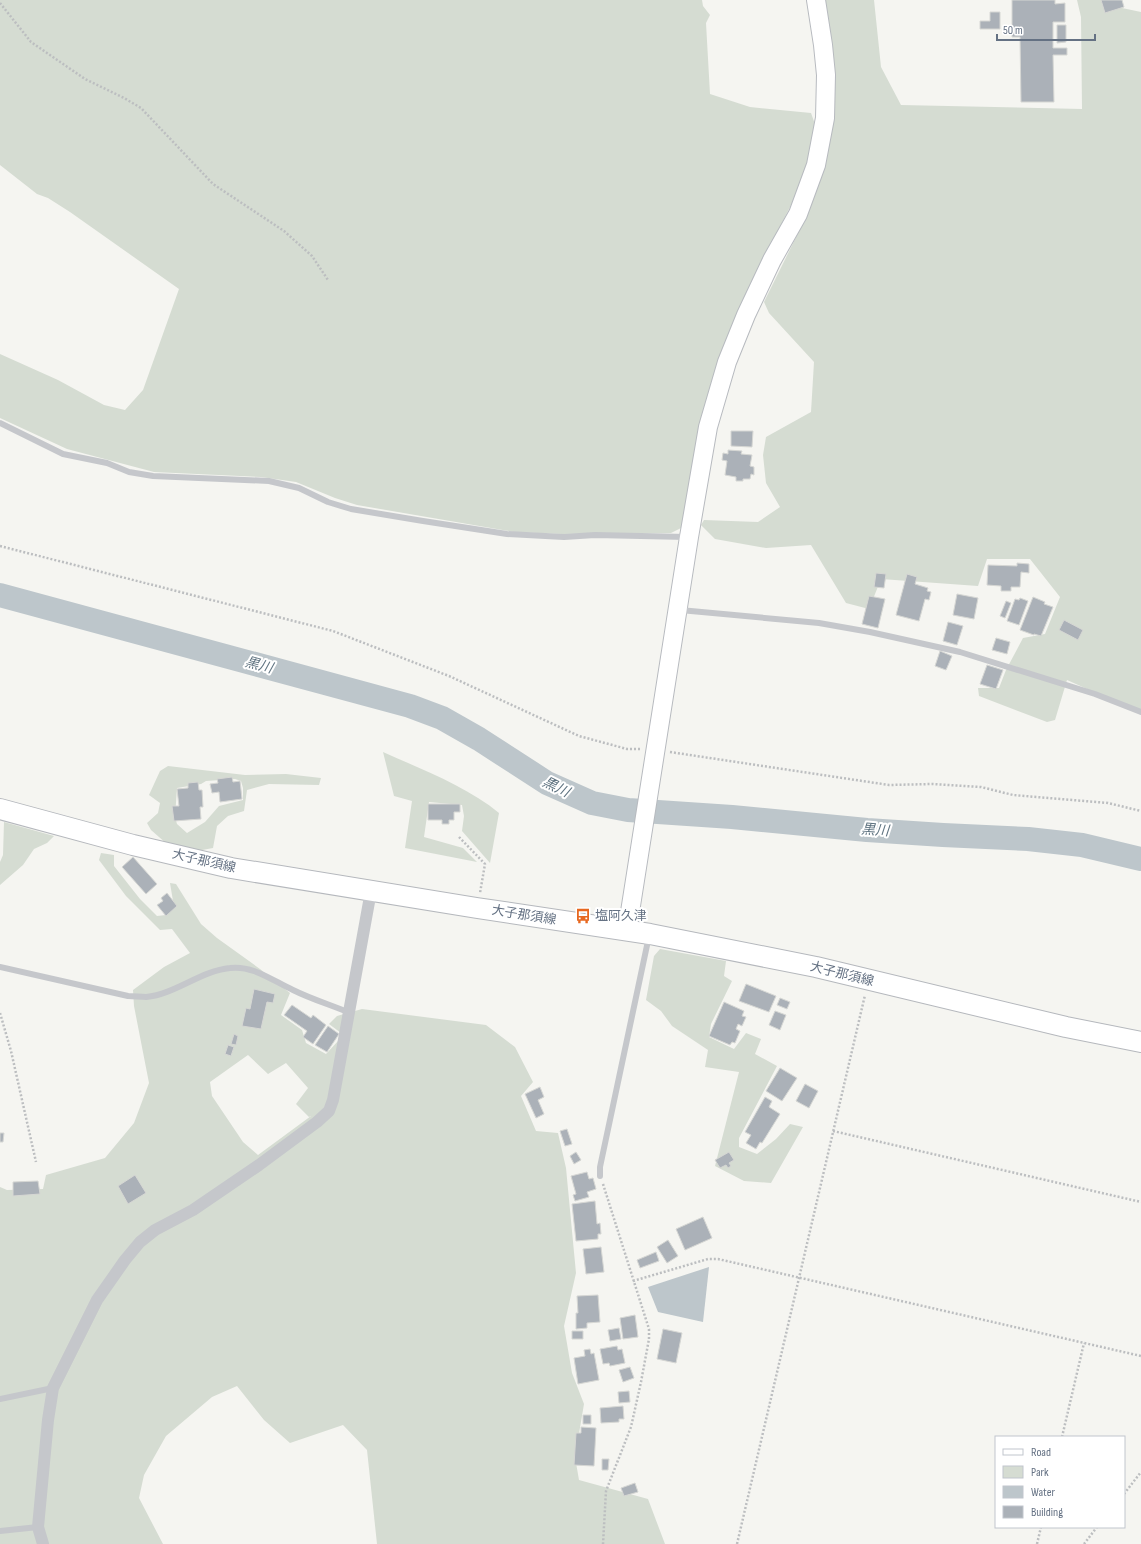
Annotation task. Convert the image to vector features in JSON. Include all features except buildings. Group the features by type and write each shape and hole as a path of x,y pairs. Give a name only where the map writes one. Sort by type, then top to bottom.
{"main road":[{"name":"大子那須線","path":"0,809 133,845 232,868 477,908 650,934 816,967 1066,1027 1141,1042"}],"street":[{"path":"627,931 689,536 708,426 727,362 746,315 772,260 798,214 806,196 816,165 825,118 826,75 816,0"},
{"path":"43,1544 38,1527 48,1420 53,1388 97,1300 125,1260 140,1242 155,1230 193,1210 260,1165 317,1122 329,1111 333,1100 350,1013 371,891"}],"lane":[{"path":"0,423 63,454 107,463 129,472 153,476 269,481 299,488 328,502 351,509 423,522 507,534 564,537 595,535 689,536"},
{"path":"678,610 819,623 870,632 952,650 982,657 1095,694 1141,712"},
{"path":"600,1176 600,1167 650,934"},
{"path":"0,967 128,996 146,997 162,993 214,971 231,968 245,968 293,990 350,1013"},
{"path":"0,1399 53,1388"},
{"path":"0,1531 38,1527"}],"path":[{"path":"0,3 31,42 85,79 141,108 213,184 284,232 312,256 328,280"},
{"path":"0,546 333,631 449,676 579,736 627,749 889,785 932,784 981,787 1013,795 1108,804 1141,810"},
{"path":"459,837 485,864 477,908"},
{"path":"736,1544 869,980"},
{"path":"0,1013 11,1051 36,1162"},
{"path":"833,1131 1141,1202"},
{"path":"600,1176 648,1329 649,1339 642,1382 631,1427 606,1491 603,1544"},
{"path":"633,1281 708,1259 718,1259 1141,1356"},
{"path":"1062,1436 1084,1343"},
{"path":"1125,1493 1141,1472"},
{"path":"1038,1544 1042,1528"},
{"path":"1084,1544 1096,1528"}],"green space":[{"path":"0,0 702,0 703,6 710,15 706,23 710,94 750,107 811,113 816,127 806,175 737,313 712,380 700,426 685,526 671,533 562,534 514,532 357,505 335,498 296,482 261,477 154,472 67,449 0,418 0,354 58,380 104,405 125,410 143,390 179,289 70,212 48,198 37,194 0,165"},
{"path":"821,0 874,0 881,67 901,105 1082,109 1081,17 1077,0 1102,0 1103,4 1141,12 1141,713 1067,680 1055,720 1047,722 979,696 978,688 999,688 1006,670 1023,638 1045,634 1060,597 1030,559 987,559 978,586 881,579 869,609 846,603 811,545 766,548 715,539 701,525 704,520 758,522 780,507 766,483 763,455 766,437 811,412 814,362 769,313 764,302 805,219 823,172"},
{"path":"383,752 459,787 499,813 490,863 462,831 464,816 462,805 429,802 424,837 463,848 477,862 405,848 412,801 394,796"},
{"path":"168,766 245,775 286,774 321,778 319,785 269,784 247,790 244,811 228,816 217,826 213,848 197,851 167,844 151,830 147,823 158,813 160,803 149,795 160,771","holes":["235,779 241,781 243,788 243,800 219,806 205,822 187,833 177,824 175,817 177,788 201,784 206,781"]},
{"path":"4,822 54,836 47,843 34,849 23,865 0,885 0,862 3,855"},
{"path":"101,853 114,855 114,866 140,899 157,916 166,915 174,907 170,883 176,884 201,924 217,938 290,993 281,1015 302,1030 306,1043 326,1054 339,1040 341,1033 329,1024 337,1016 362,1009 486,1025 515,1047 533,1082 521,1096 536,1131 558,1133 566,1168 576,1273 564,1326 572,1373 584,1404 575,1457 579,1480 648,1499 665,1544 377,1544 367,1450 343,1425 290,1443 264,1420 237,1386 212,1397 166,1436 144,1475 139,1498 163,1544 0,1544 0,1187 7,1190 43,1189 46,1175 105,1158 134,1123 149,1083 134,1006 133,990 164,967 190,953 172,929 160,930 126,896 99,860","holes":["248,1055 268,1074 286,1063 308,1088 296,1104 309,1117 311,1116 258,1155 243,1142 212,1096 210,1082"]},
{"path":"660,949 726,961 724,976 732,981 711,1024 709,1037 734,1049 746,1033 761,1039 755,1054 777,1066 739,1138 739,1147 757,1154 776,1139 790,1124 803,1127 771,1183 744,1181 715,1166 739,1072 705,1067 708,1050 672,1026 661,1011 646,1000 654,956"}],"water":[{"path":"709,1267 703,1322 658,1312 648,1287"}],"waterway":[{"name":"黒川","path":"0,595 410,706 442,718 479,739 547,783 592,803 628,810 732,817 867,830 1028,839 1082,845 1141,859"}],"place":[{"name":"塩阿久津","path":"583,916"}]}
